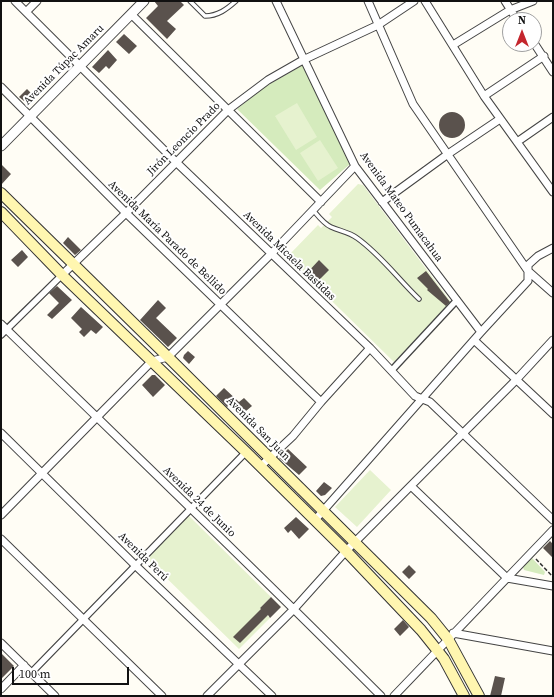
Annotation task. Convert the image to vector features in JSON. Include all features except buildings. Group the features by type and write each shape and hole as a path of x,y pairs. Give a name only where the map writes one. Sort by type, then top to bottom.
{"main road":[{"name":"Avenida San Juan","path":"1,193 168,356 431,618 451,636 479,696"},
{"path":"1,212 62,275 261,466 346,551 421,630 444,659 464,696"}],"street":[{"name":"Avenida Micaela Bastidas","path":"15,1 176,162 370,348 416,396 430,402 553,520"},
{"path":"26,12 37,1"},
{"name":"Avenida Túpac Amaru","path":"1,146 144,1"},
{"name":"Avenida Mateo Pumacahua","path":"276,1 355,166 481,332"},
{"path":"368,1 413,104 528,271 553,294"},
{"name":"Jirón Leoncio Prado","path":"1,335 126,213 228,110 268,80 303,60 378,25 414,1"},
{"path":"425,1 484,96 516,142 552,189"},
{"path":"505,1 510,10"},
{"path":"453,45 510,10 533,1"},
{"path":"131,14 321,202"},
{"path":"541,52 553,72"},
{"path":"484,96 544,56"},
{"name":"Avenida María Parado de Bellido","path":"1,88 126,213 321,402"},
{"path":"516,142 553,117"},
{"path":"382,202 448,154 500,119"},
{"path":"1,515 152,361 168,356 220,305 355,166"},
{"path":"315,520 528,281 528,265 538,256 553,248"},
{"path":"392,370 457,300"},
{"name":"Avenida 24 de Junio","path":"1,324 294,609 381,696"},
{"path":"474,340 553,414"},
{"path":"207,696 294,609 354,542 516,380 553,340"},
{"path":"261,466 293,436 321,402 370,348"},
{"name":"Avenida Perú","path":"1,434 135,566 272,696"},
{"path":"31,673 246,452"},
{"path":"411,486 507,578 553,586"},
{"path":"394,696 553,530"},
{"path":"1,539 162,696"},
{"path":"451,636 553,651"},
{"path":"1,644 55,696"},
{"path":"1,688 24,665"}],"lane":[{"path":"190,1 206,16 216,15 236,1"},
{"path":"313,210 330,227 356,237 378,256 419,299"}],"path":[{"path":"531,553 553,577"}],"green space":[{"path":"303,65 350,164 320,190 237,109 263,88"},
{"path":"297,103 317,137 296,150 275,116"},
{"path":"320,140 338,168 318,181 300,153"},
{"path":"358,184 363,185 451,302 394,362 289,259 290,254 318,225 321,228 332,217 329,214"},
{"path":"370,470 391,490 357,527 335,507"},
{"path":"187,516 189,516 271,597 260,608 270,618 239,649 146,558"},
{"path":"532,558 545,572 544,575 524,570 523,567"}]}
